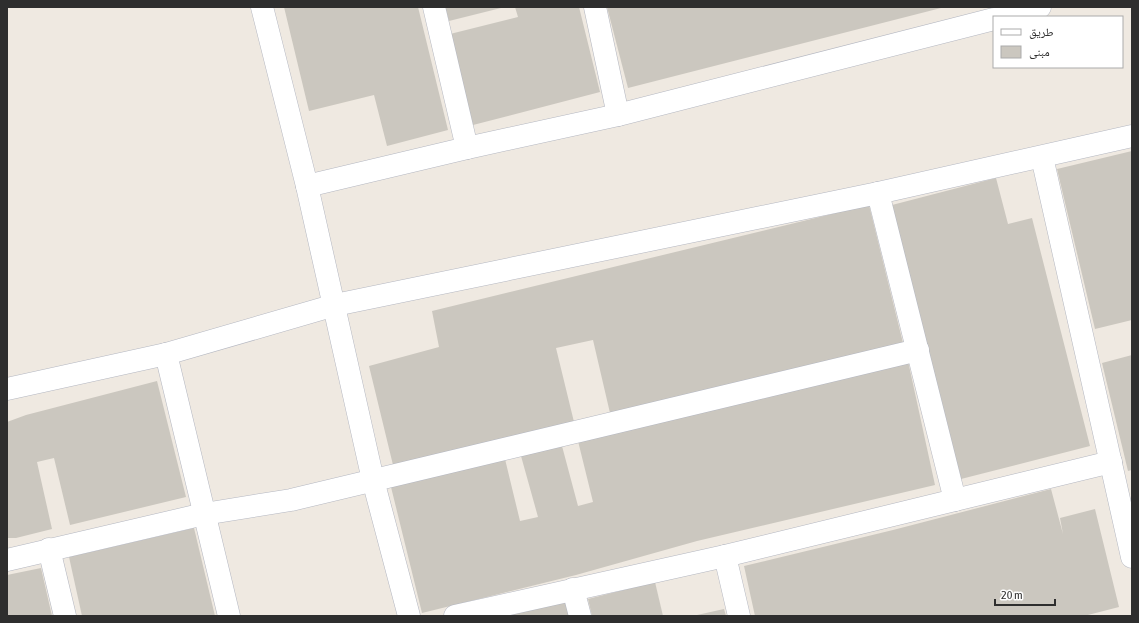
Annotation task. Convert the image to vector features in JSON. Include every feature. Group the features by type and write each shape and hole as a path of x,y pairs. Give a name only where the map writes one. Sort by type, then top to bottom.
{"street":[{"path":"262,7 335,305 373,480 409,616"},
{"path":"434,7 467,148"},
{"path":"595,7 618,115"},
{"path":"1004,16 1036,7"},
{"path":"307,186 467,148 618,115 993,19"},
{"path":"7,389 166,354 335,305 878,193 1132,136"},
{"path":"1042,157 1112,462 1132,557"},
{"path":"878,193 955,500"},
{"path":"7,560 204,514 291,500 918,350"},
{"path":"166,354 229,616"},
{"path":"455,616 725,556 1112,462"},
{"path":"49,549 65,616"},
{"path":"725,556 739,616"},
{"path":"573,589 580,616"}],"building":[{"path":"284,7 418,7 448,130 387,146 374,95 309,111"},
{"path":"445,7 501,7 501,8 449,21"},
{"path":"515,7 579,7 600,92 473,125 450,34 518,17"},
{"path":"607,7 941,7 941,8 628,88"},
{"path":"1132,151 1132,320 1095,329 1057,169"},
{"path":"996,178 1008,224 1032,218 1090,446 961,479 892,205"},
{"path":"869,205 903,343 610,413 593,340 556,348 574,422 393,465 369,366 439,347 432,311"},
{"path":"1132,355 1132,470 1128,471 1102,363"},
{"path":"908,361 935,485 697,541 576,575 422,613 391,487 505,459 520,521 538,517 521,456 562,446 578,506 593,502 578,441"},
{"path":"157,381 186,497 70,525 54,458 37,462 52,529 16,538 7,538 7,422 26,415"},
{"path":"1051,489 1063,534 1060,518 1095,509 1119,607 1084,616 755,616 744,566 893,530"},
{"path":"194,528 215,616 82,616 69,557"},
{"path":"41,568 52,616 7,616 7,575"},
{"path":"655,582 663,616 592,616 588,599"},
{"path":"568,601 571,616 500,616"},
{"path":"724,609 726,616 697,616 697,615"}]}
